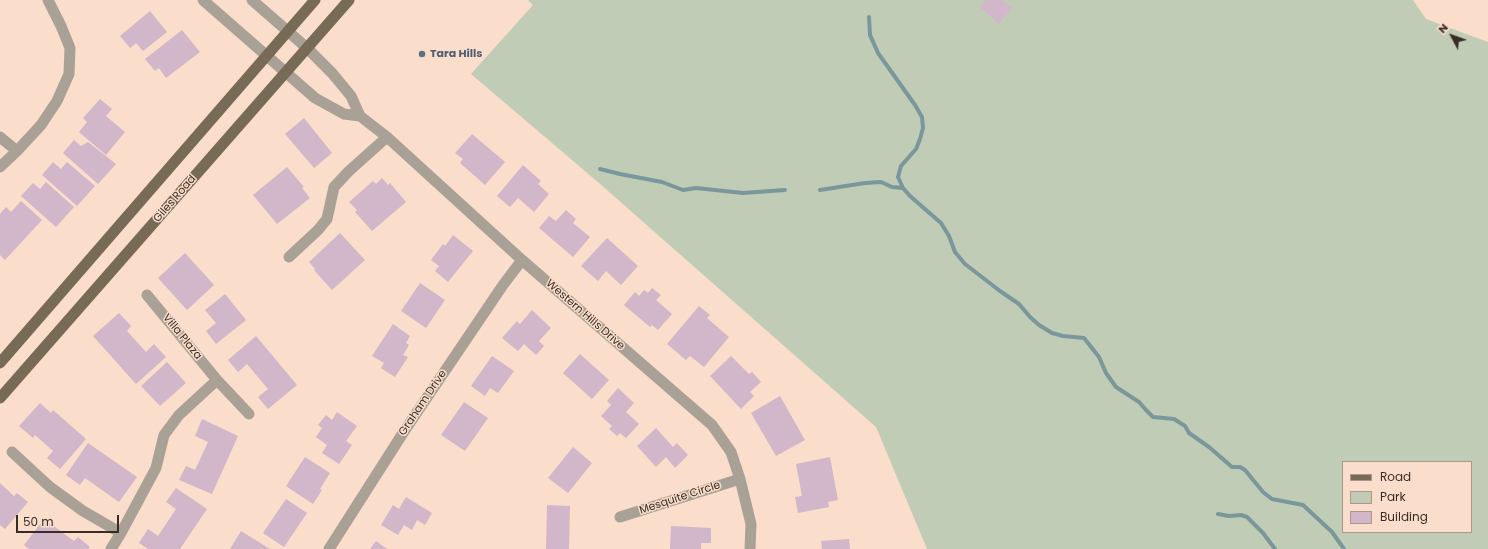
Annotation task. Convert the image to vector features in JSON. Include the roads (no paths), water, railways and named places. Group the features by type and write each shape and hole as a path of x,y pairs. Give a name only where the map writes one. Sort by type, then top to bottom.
{"main road":[{"path":"0,363 315,0"},
{"name":"Giles Road","path":"0,398 349,0"}],"street":[{"path":"0,167 41,125 57,101 69,74 70,48 48,0"},
{"name":"Western Hills Drive","path":"203,0 315,98 344,114 360,116"},
{"name":"Western Hills Drive","path":"252,0 307,48 332,73 351,96 360,116 386,137 522,260 712,425 731,452 740,479 751,524 750,549"},
{"path":"0,137 17,151"},
{"path":"289,257 318,230 327,219 334,187 386,137"},
{"name":"Graham Drive","path":"328,549 403,433 503,285 522,260"},
{"name":"Villa Plaza","path":"147,295 217,380 250,414"},
{"path":"111,549 122,533 156,468 164,435 179,415 217,380"},
{"path":"12,452 50,487 83,511 122,533"},
{"name":"Mesquite Circle","path":"620,517 740,479"}],"waterway":[{"path":"869,17 870,35 878,53 922,117 923,128 920,139 916,149 901,166 898,177 903,188 910,196 941,223 949,236 955,252 965,264 1019,304 1039,325 1052,333 1063,336 1084,338 1099,357 1106,373 1116,387 1139,402 1153,417 1174,419 1185,426 1189,433 1209,447 1232,467 1240,467 1245,470 1263,492 1272,499 1303,505 1332,532 1344,549"},
{"path":"600,169 662,182 683,190 696,188 743,193 785,190"},
{"path":"820,190 881,182 892,187 903,188"},
{"path":"1218,514 1229,516 1241,515 1247,517 1263,533 1275,549"}],"place":[{"name":"Tara Hills","path":"422,54"}]}
